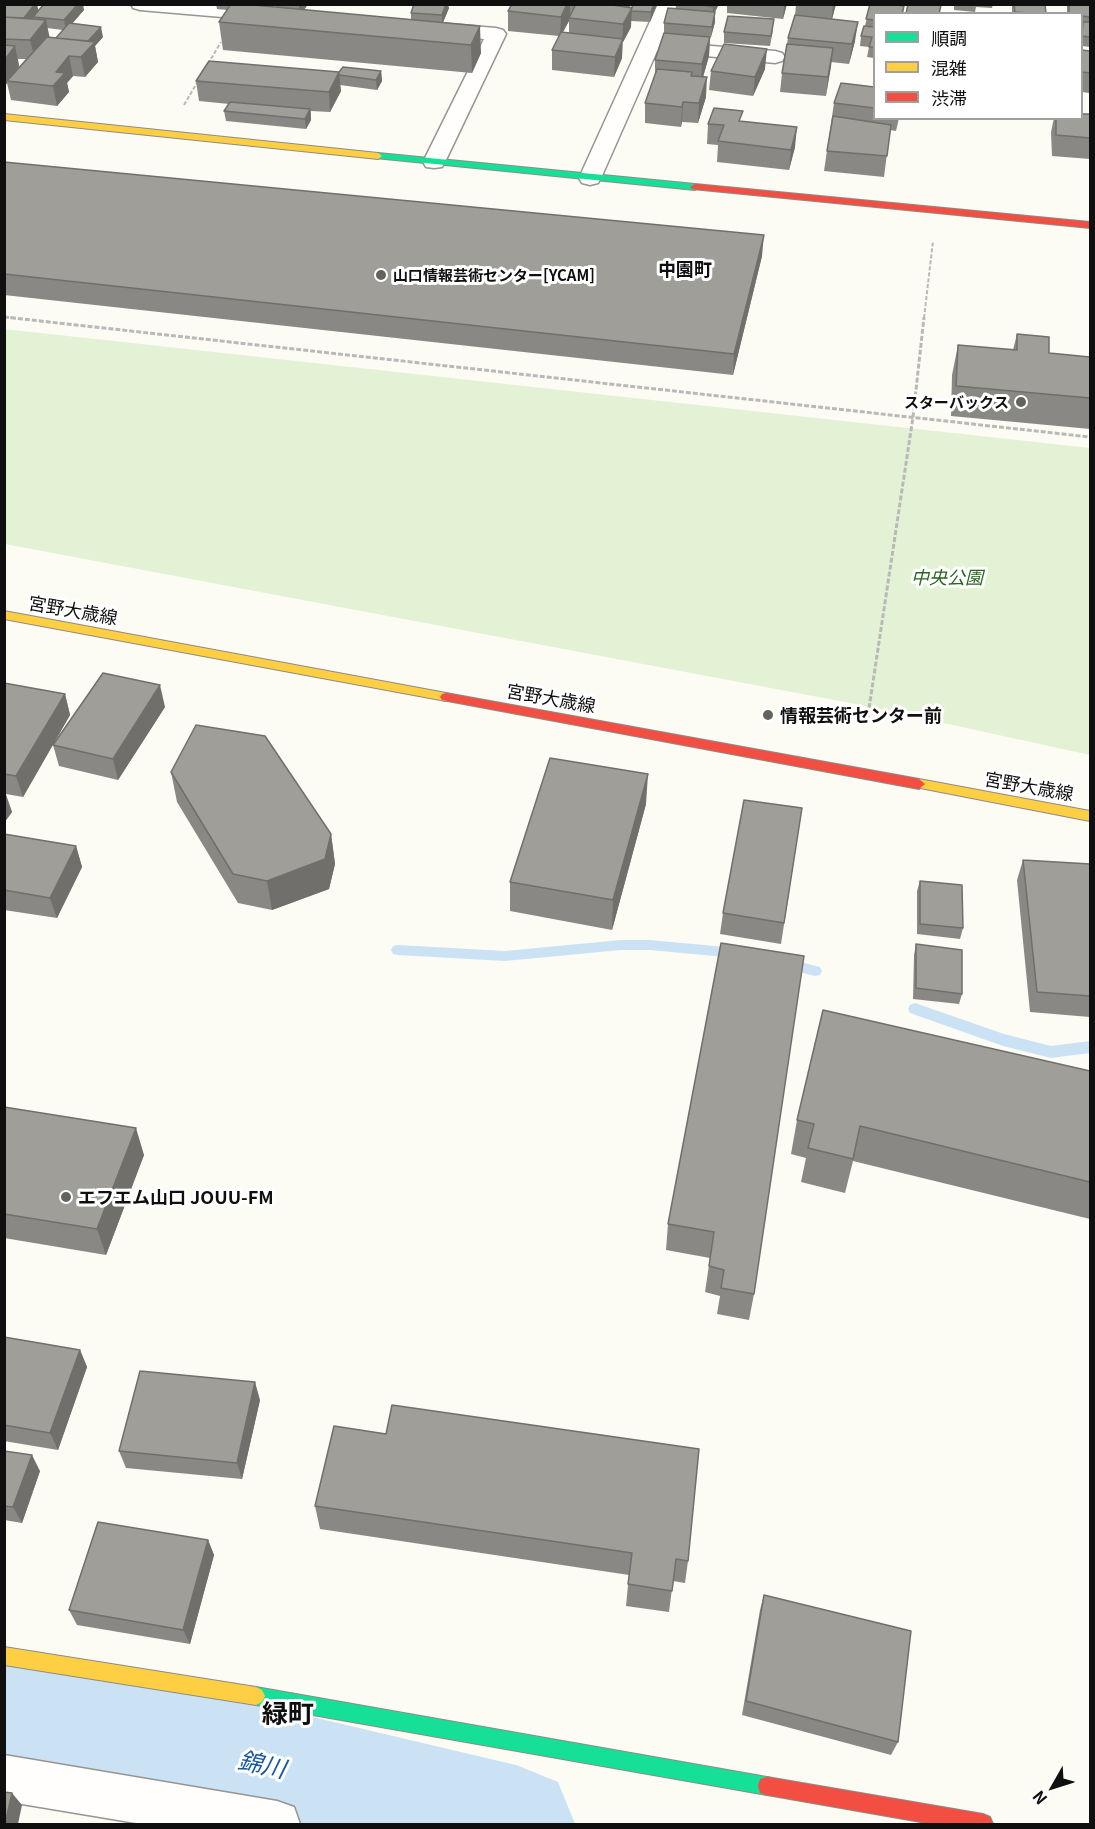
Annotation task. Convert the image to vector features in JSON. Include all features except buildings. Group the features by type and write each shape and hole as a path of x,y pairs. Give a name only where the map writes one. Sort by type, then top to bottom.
{"street":[{"path":"140,4 285,17"},
{"path":"590,178 668,4"},
{"path":"414,27 496,34 434,162"},
{"path":"650,46 775,57"},
{"path":"4,117 590,178 1090,225"},
{"name":"宮野大歳線","path":"4,615 1090,816"},
{"path":"4,1656 225,1691 984,1824"},
{"path":"4,1778 277,1824"}],"path":[{"path":"167,134 238,13"},
{"path":"867,719 913,417 933,234"},
{"path":"4,317 1090,437"}],"green space":[{"name":"中央公園","path":"4,329 1090,448 1090,755 861,705 5,544"}],"waterway":[{"path":"398,950 505,956 621,945 650,945 736,953"},
{"path":"784,963 815,971"},
{"path":"915,1009 1003,1040 1051,1052 1090,1047"},
{"name":"錦川","path":"4,1718 253,1761 516,1824"}],"traffic: fast":[{"path":"378,156 695,187"},
{"path":"256,1696 767,1786"}],"traffic: slow":[{"path":"4,117 378,156"},
{"path":"4,615 446,697"},
{"path":"919,784 1090,816"},
{"path":"4,1656 256,1696"}],"traffic: jam":[{"path":"695,187 1090,225"},
{"path":"446,697 919,784"},
{"path":"767,1786 983,1824"}],"place":[{"name":"山口情報芸術センター[YCAM]","path":"381,275"},
{"name":"スターバックス","path":"1021,402"},
{"name":"情報芸術センター前","path":"768,715"},
{"name":"エフエム山口 JOUU-FM","path":"66,1197"}],"district":[{"name":"中園町","path":"685,269"},
{"name":"緑町","path":"288,1713"}]}
